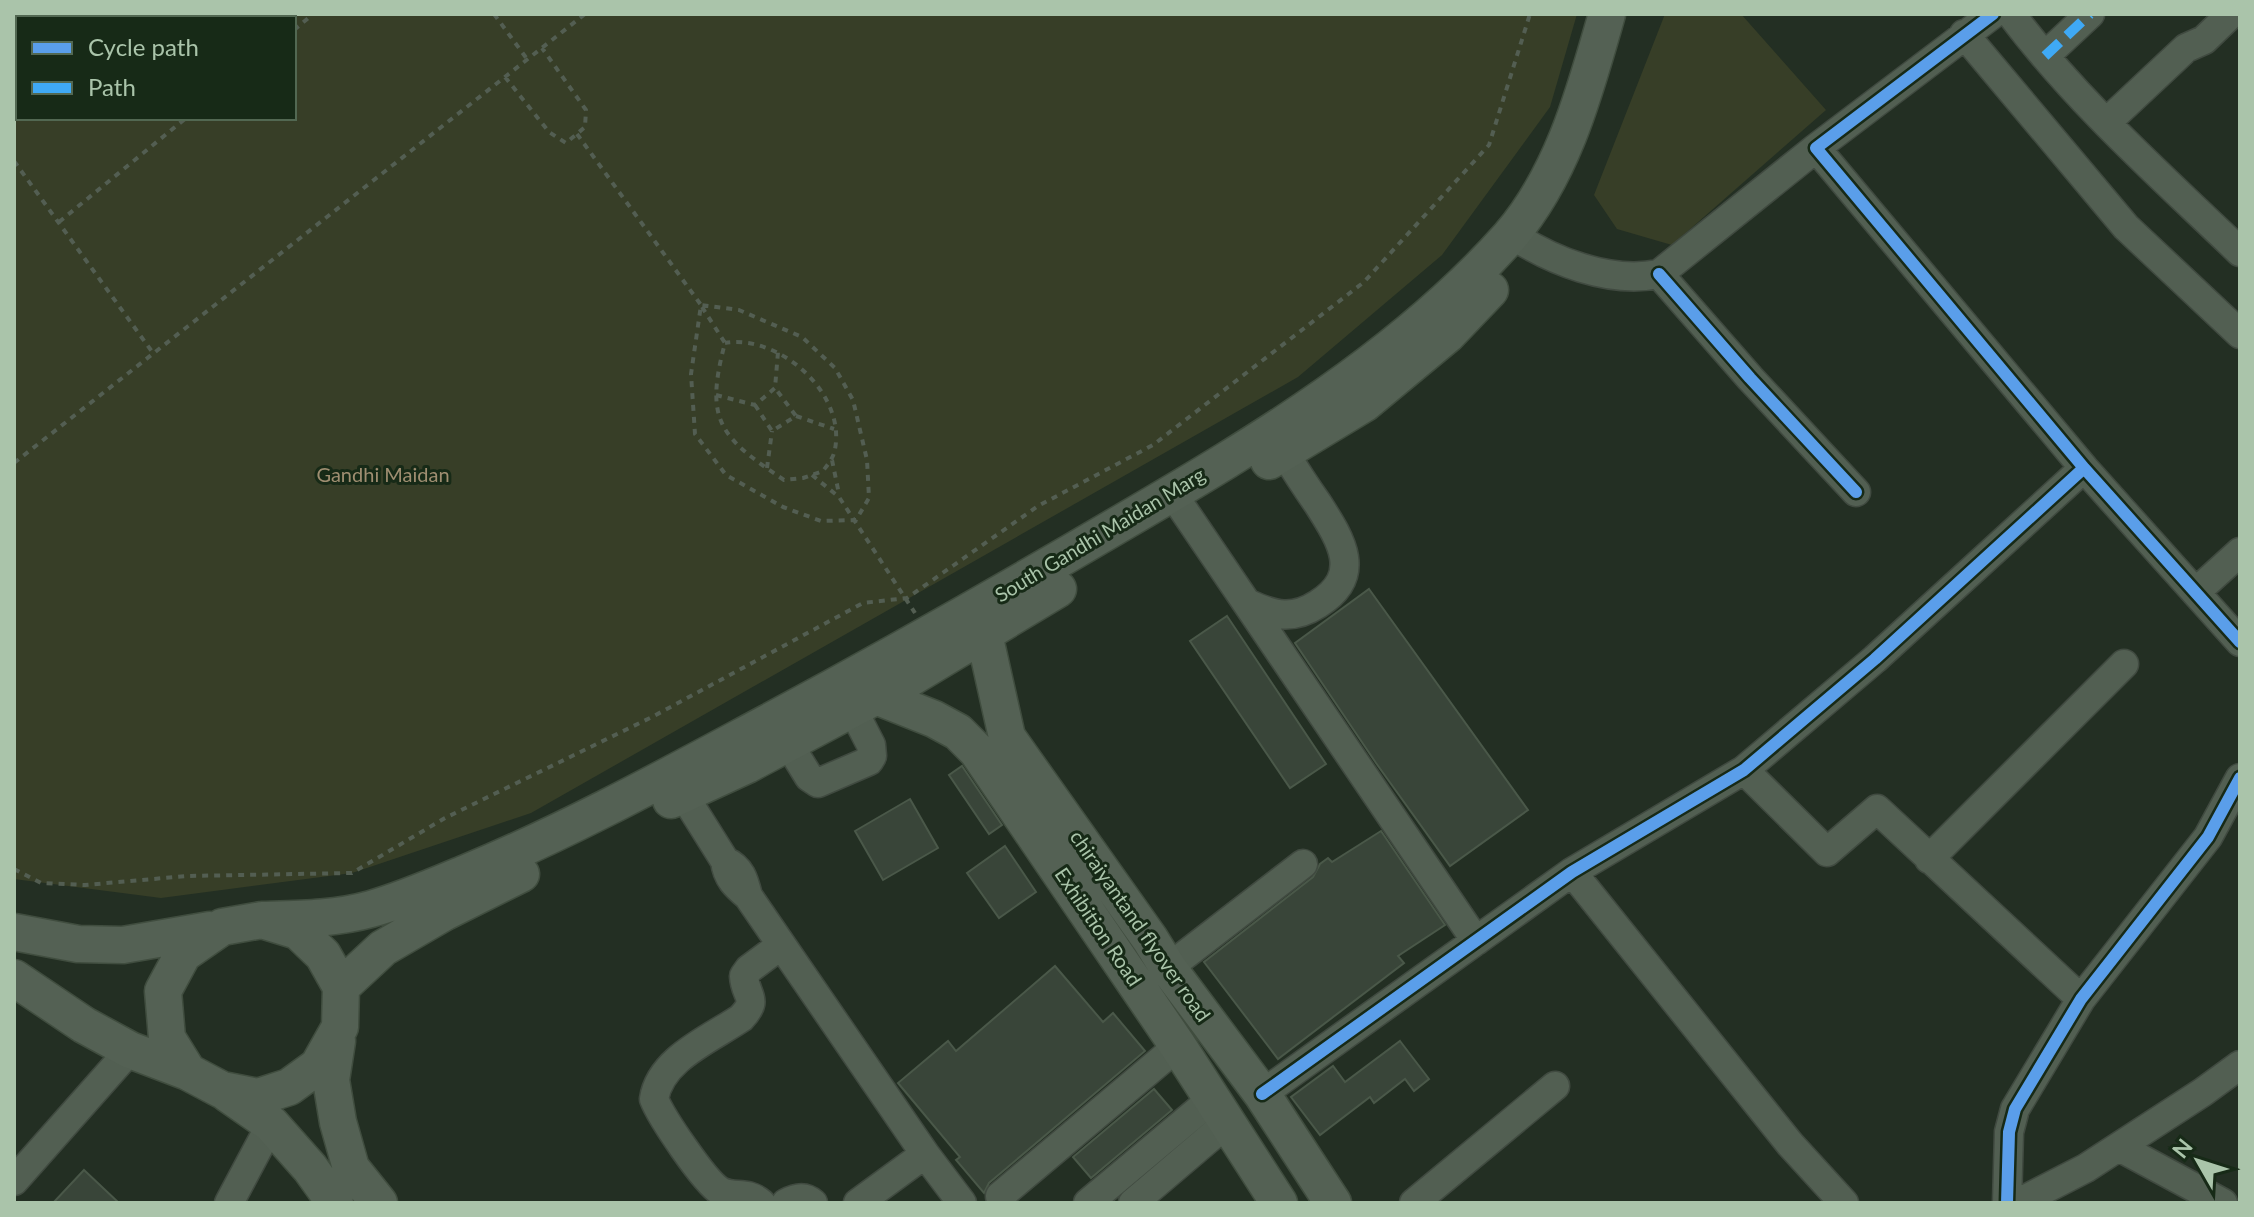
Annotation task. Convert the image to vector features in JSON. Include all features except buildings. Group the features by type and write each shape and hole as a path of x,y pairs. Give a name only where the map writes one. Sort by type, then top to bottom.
{"main road":[{"name":"South Gandhi Maidan Marg","path":"262,920 330,918 373,909 515,853 617,802 1179,502 1332,392 1522,241 1571,129 1607,14"},
{"path":"341,987 383,948 412,929 747,765 864,702 984,634 1179,502 1284,452 1365,403 1447,335 1522,241 1557,204 1614,75 1631,14"},
{"path":"928,637 984,634"},
{"name":"chiraiyantand flyover road","path":"984,634 1007,737 1148,962 1262,1094 1333,1203"},
{"name":"Exhibition Road","path":"864,702 934,719 958,732 977,751 1148,962 1178,1046 1279,1203"},
{"path":"14,932 78,944 123,945 262,920 298,931 323,955 341,987 340,1027 331,1080 338,1122 351,1168 379,1203"},
{"path":"188,1072 167,1038 163,991 183,954 222,927"},
{"path":"1148,962 1304,1203"},
{"path":"14,978 84,1025 130,1050 188,1072 222,1090 271,1124 310,1168 335,1203"},
{"path":"222,1090 258,1097 289,1087 318,1066 340,1027"}],"street":[{"path":"1522,241 1555,259 1612,275 1640,278 1659,274 1816,148 1993,14"},
{"path":"2011,14 2045,56 2153,172 2240,252"},
{"path":"2045,56 2090,14"},
{"path":"2107,122 2186,48 2204,40 2231,14"},
{"path":"1964,34 2126,227 2240,334"},
{"path":"1816,148 2084,468 2240,642"},
{"path":"1659,274 1856,492"},
{"path":"1249,604 1272,615 1304,614 1330,597 1343,578 1346,557 1338,536 1284,452"},
{"path":"1262,1094 1572,872 1744,770 1875,659 2084,468"},
{"path":"1179,502 1476,941"},
{"path":"2197,591 2240,552"},
{"path":"1929,859 2124,664"},
{"path":"788,743 809,777 818,783 869,761 872,756 864,702"},
{"path":"1744,770 1827,852 1877,809 2081,999"},
{"path":"2007,1203 2009,1132 2015,1109 2081,999 2208,837 2240,778"},
{"path":"683,794 725,861 727,873 735,885 748,896 962,1203"},
{"path":"1148,962 1303,864"},
{"path":"1572,872 1790,1144 1844,1203"},
{"path":"761,1203 750,1195 729,1194 713,1184 660,1114 654,1099 662,1073 749,1010 752,1002 744,976 780,946"},
{"path":"1000,1196 1178,1046"},
{"path":"14,1181 130,1050"},
{"path":"2018,1203 2119,1147 2240,1065"},
{"path":"1414,1203 1555,1086"},
{"path":"1088,1203 1219,1111"},
{"path":"1133,1203 1219,1111"},
{"path":"229,1203 271,1124"},
{"path":"2119,1147 2223,1203"},
{"path":"858,1203 925,1154"},
{"path":"786,1203 799,1198 809,1199 813,1203"}],"path":[{"path":"296,28 313,14"},
{"path":"494,14 527,59"},
{"path":"14,463 585,14"},
{"path":"14,869 41,883 85,885 187,876 352,873 445,818 652,717 863,603 907,598 1038,506 1153,445 1364,282 1489,145 1530,14"},
{"path":"505,77 549,132 566,143 585,127 586,110 542,48"},
{"path":"59,222 184,120"},
{"path":"577,134 725,343 716,374 716,405 728,437 784,480 823,471 836,448 834,429 825,399 809,373 778,352 738,341 725,343"},
{"path":"14,161 153,353"},
{"path":"701,305 691,374 695,434 726,475 783,507 821,521 856,520"},
{"path":"701,305 739,310 802,337 835,368 853,400 867,460 869,498 856,520"},
{"path":"778,352 775,388 796,416 834,429"},
{"path":"755,405 775,388"},
{"path":"716,395 755,405 772,431 767,468"},
{"path":"772,431 796,416"},
{"path":"832,458 839,497"},
{"path":"812,475 839,497 856,520 907,598 928,637"}],"green space":[{"name":"Gandhi Maidan","path":"14,14 1577,14 1550,107 1442,255 1298,377 531,813 352,873 161,898 14,879"},
{"path":"1665,14 1741,14 1826,110 1672,245 1617,229 1594,195"}],"marked path":[{"path":"2045,56 2090,14"}],"cycle path":[{"path":"1993,14 1816,148 2084,468"},
{"path":"1659,274 1856,492"},
{"path":"1262,1094 1572,872 1744,770 1875,659 2084,468 2240,642"},
{"path":"2007,1203 2009,1132 2015,1109 2081,999 2208,837 2240,778"}]}
